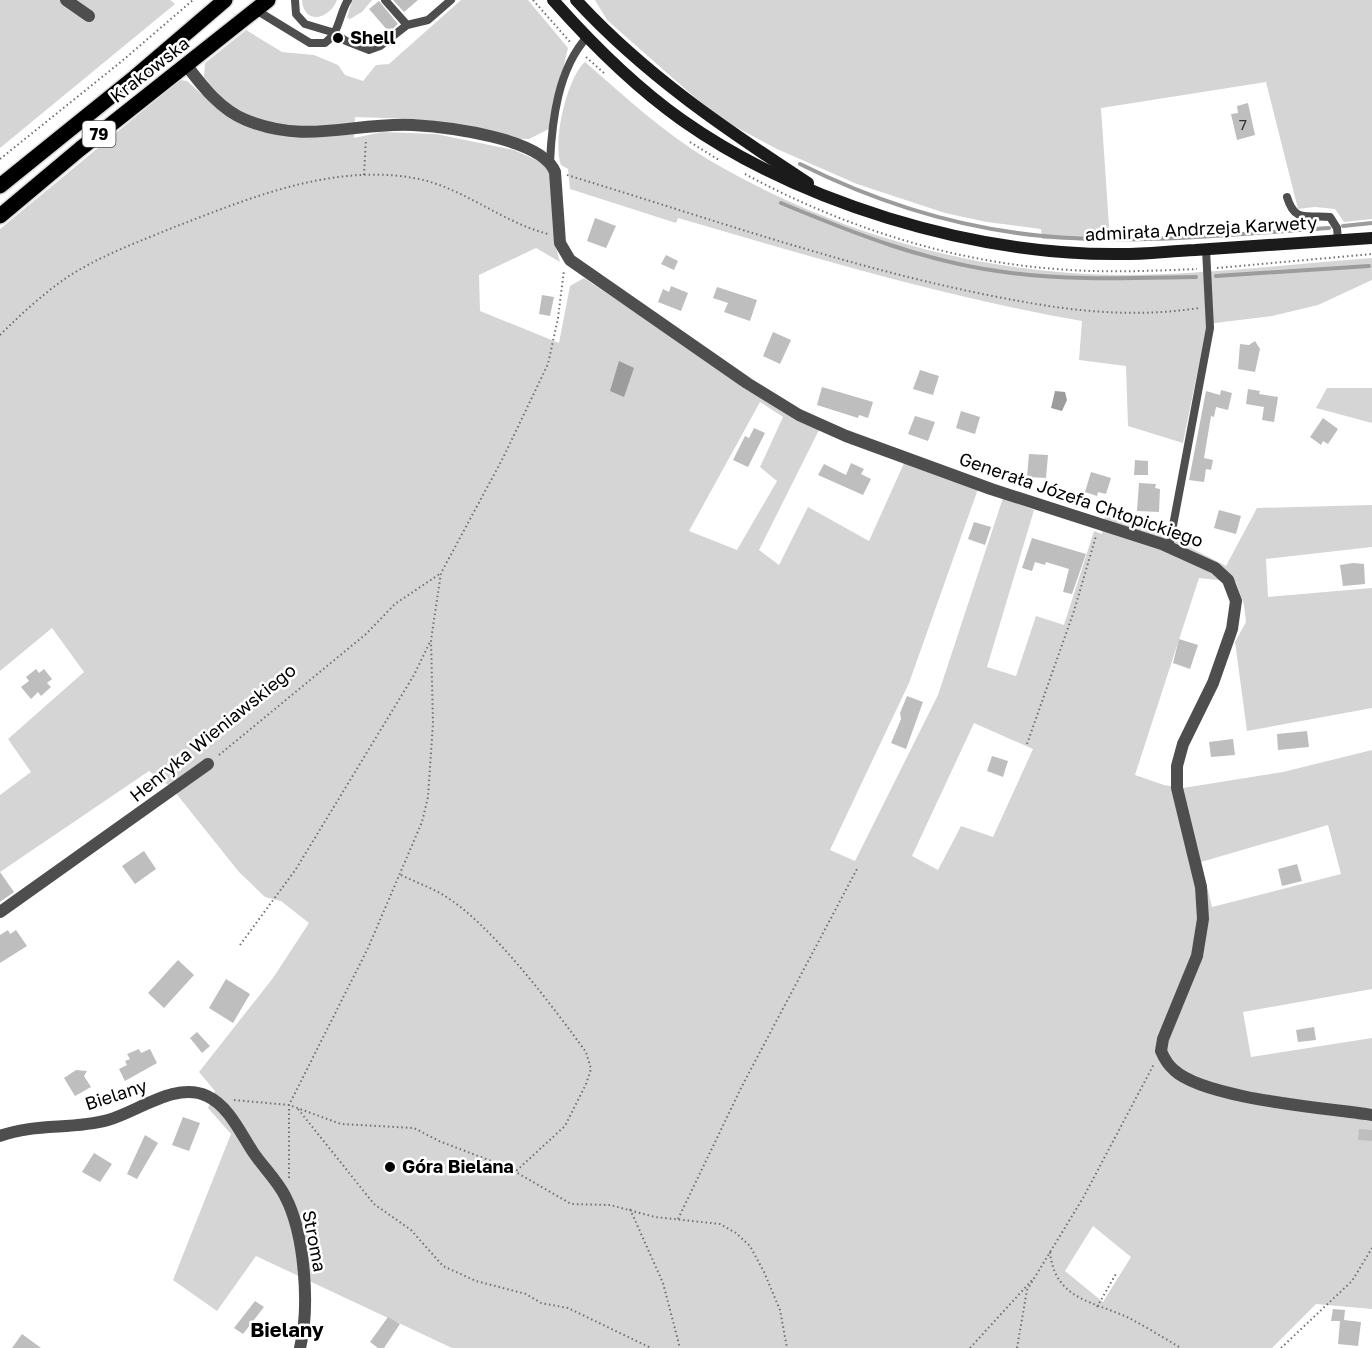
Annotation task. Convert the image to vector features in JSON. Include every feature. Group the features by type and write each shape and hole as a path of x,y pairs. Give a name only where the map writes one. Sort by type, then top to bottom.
{"main road":[{"name":"Krakowska","path":"0,186 135,77 225,0"},
{"name":"admirała Andrzeja Karwety","path":"553,0 631,80 700,132 779,177 902,222 994,244 1054,252 1114,255 1372,238"},
{"name":"admirała Andrzeja Karwety","path":"576,0 599,25 690,104 824,194"},
{"name":"Krakowska","path":"0,216 262,5"}],"street":[{"path":"66,0 89,16"},
{"path":"187,66 219,104 245,120 277,130 334,133 367,127 413,125 498,138 530,148 553,167 559,237 566,256"},
{"name":"Generała Józefa Chłopickiego","path":"566,256 658,322 799,415 846,436 991,489 1169,547 1215,568 1234,589 1236,609 1213,683 1183,744 1177,766 1177,788 1201,887 1203,919 1197,956 1163,1039 1161,1051"},
{"name":"Henryka Wieniawskiego","path":"0,912 135,819 208,764"},
{"path":"1161,1051 1174,1071 1229,1093 1372,1115"},
{"name":"Bielany","path":"0,1136 35,1127 67,1127 109,1120 174,1094 193,1093 207,1096"},
{"name":"Stroma","path":"207,1096 225,1110 286,1197 297,1226 306,1300 300,1348"}],"lane":[{"path":"295,0 296,14 305,24 335,33 346,41 369,50 380,46 407,25 428,20 451,0"},
{"path":"262,5 310,42 325,43 335,33 341,12 348,0"},
{"path":"385,0 407,25"},
{"path":"553,167 552,128 568,66 576,49 587,37"},
{"path":"1287,197 1291,211 1297,215 1330,217 1338,228 1338,240"},
{"path":"1169,547 1210,328 1206,249"}],"path":[{"path":"0,159 122,61 193,0"},
{"path":"533,0 576,49 606,75"},
{"path":"364,175 367,127"},
{"path":"690,142 726,164"},
{"path":"553,167 794,247 938,285 1033,304 1103,314 1209,306"},
{"path":"736,170 775,190 896,238 948,251 1054,269 1114,272 1207,269 1372,254"},
{"path":"0,335 22,313 70,276 130,245 244,201 316,179 364,175 419,179 449,189 521,227 559,237"},
{"path":"286,1197 291,1160 289,1105 368,948 422,822 428,797 433,723 431,640 441,573 503,458 548,364 558,318 566,256"},
{"path":"1028,744 1074,611 1099,525"},
{"name":"Henryka Wieniawskiego","path":"208,764 366,634 395,604 441,573"},
{"path":"240,945 296,869 414,675 431,640"},
{"path":"678,1219 742,1086 858,867"},
{"path":"400,874 444,895 480,925 516,964 586,1052 591,1069 565,1126 515,1172"},
{"path":"1017,1348 1024,1302 1036,1276 1094,1179 1161,1051"},
{"path":"230,1099 289,1105 341,1124 414,1128 439,1141 515,1172 572,1204 610,1204 655,1217 720,1224 736,1233 750,1246 765,1272 780,1310 787,1348"},
{"path":"298,1109 374,1204 411,1230 443,1266 476,1281 526,1294 541,1303 568,1308 651,1348"},
{"path":"630,1209 663,1282 680,1348"},
{"path":"1281,1348 1352,1281 1372,1248"},
{"path":"1050,1252 1052,1268 1059,1281 1075,1295 1097,1307 1127,1317 1181,1348"},
{"path":"1097,1307 1117,1272"},
{"path":"970,1348 1036,1276"}],"shaded area":[{"path":"0,0 170,0 175,4 0,148"},
{"path":"302,0 337,0 329,12 318,17 307,14"},
{"path":"352,0 372,0 362,12 350,19 347,18"},
{"path":"461,0 528,0 568,48 549,129 529,139 513,139 456,124 415,119 355,117 354,138 382,132 436,134 514,150 543,163 551,175 555,244 560,262 536,248 479,275 480,311 559,343 570,286 584,278 796,420 819,430 759,550 779,565 808,507 869,541 905,461 978,489 909,683 830,850 855,861 938,695 1003,498 1034,510 987,667 1016,676 1036,616 1064,625 1094,531 1102,534 1105,515 1164,534 1226,566 1257,508 1372,505 1372,547 1266,559 1268,597 1372,588 1372,708 1247,731 1235,642 1246,622 1244,605 1236,582 1199,578 1135,775 1164,785 1183,788 1283,772 1372,750 1372,989 1243,1012 1251,1057 1372,1038 1372,1309 1316,1304 1272,1348 452,1348 256,1256 217,1311 173,1280 231,1134 208,1108 215,1091 199,1072 273,978 309,923 281,901 265,897 239,872 171,787 149,771 0,872 0,795 31,772 8,739 84,672 52,628 0,671 0,229 180,80 187,81 217,108 225,102 204,77 205,63 246,30 282,52 314,55 338,65 345,75 363,81 376,65 389,64","holes":["760,402 783,417 760,467 777,481 737,550 689,531","974,723 1033,749 993,837 961,826 938,870 912,856","1328,825 1341,874 1212,907 1201,862","1093,1226 1131,1257 1103,1302 1065,1271"]},
{"path":"595,0 1372,0 1372,219 1344,222 1335,209 1315,207 1298,209 1266,82 1101,108 1110,241 1042,239 1041,229 987,222 945,213 857,184 777,149 726,122 607,20"},
{"path":"585,62 660,126 709,160 806,209 909,245 962,258 1016,267 1070,273 1124,275 1217,271 1372,258 1372,280 1318,305 1272,316 1207,324 1183,443 1128,426 1126,366 1079,360 1082,321 929,288 678,218 676,223 570,189 568,169 561,165 558,142 567,95 578,70"},
{"path":"619,361 634,368 624,397 610,391"},
{"path":"1327,388 1372,388 1372,423 1316,408"},
{"path":"1055,391 1065,392 1067,400 1062,411 1051,408"}],"building":[{"path":"393,0 418,0 404,12"},
{"path":"379,1 398,24 389,32 369,9"},
{"path":"1248,103 1255,135 1237,140 1231,114 1238,113 1237,106"},
{"path":"595,218 616,226 606,248 587,241"},
{"path":"666,255 678,261 674,270 661,264"},
{"path":"671,286 688,293 681,311 658,302 663,289 669,292"},
{"path":"717,287 757,300 750,321 724,312 728,303 713,298"},
{"path":"542,295 554,297 550,316 539,314"},
{"path":"773,332 791,340 780,364 763,356"},
{"path":"1255,341 1260,349 1255,372 1238,369 1240,344 1249,345"},
{"path":"920,370 939,376 933,395 913,389"},
{"path":"822,387 873,402 868,418 859,415 858,418 817,405"},
{"path":"1248,389 1260,391 1259,394 1278,397 1274,422 1262,420 1264,407 1246,404"},
{"path":"1221,390 1232,393 1228,410 1216,407 1214,417 1211,416 1204,458 1213,460 1211,470 1206,469 1204,482 1189,480 1206,391 1220,395"},
{"path":"961,411 980,417 975,434 956,428"},
{"path":"915,416 935,422 928,441 908,434"},
{"path":"1323,418 1338,429 1328,444 1323,441 1321,445 1310,437"},
{"path":"754,428 765,433 748,467 733,460 745,436 749,438"},
{"path":"1029,454 1048,455 1046,478 1027,477"},
{"path":"1135,460 1148,461 1148,475 1134,475"},
{"path":"851,463 864,469 861,474 871,479 863,495 818,475 824,464 846,475"},
{"path":"1091,472 1111,478 1106,494 1098,492 1097,496 1085,492"},
{"path":"1139,483 1156,484 1155,488 1160,489 1159,512 1137,511"},
{"path":"1219,510 1241,516 1236,534 1214,528"},
{"path":"974,522 991,527 985,545 968,539"},
{"path":"1032,538 1086,554 1072,594 1063,592 1069,569 1046,562 1045,565 1035,562 1032,571 1022,568"},
{"path":"1364,564 1365,584 1343,586 1340,565"},
{"path":"1179,639 1198,645 1190,669 1173,663"},
{"path":"36,669 39,673 44,669 52,679 47,683 51,687 41,696 38,692 31,699 21,687 29,681 26,677"},
{"path":"907,696 923,702 906,749 891,743"},
{"path":"1307,731 1309,747 1278,750 1277,734"},
{"path":"1233,739 1235,755 1211,757 1209,742"},
{"path":"992,756 1008,761 1003,777 987,771"},
{"path":"144,851 156,869 135,884 122,866"},
{"path":"1297,864 1302,881 1282,886 1278,869"},
{"path":"0,872 14,892 0,902"},
{"path":"8,930 10,934 16,930 27,946 0,963 0,935"},
{"path":"178,960 194,975 164,1008 148,993"},
{"path":"226,979 250,994 233,1023 209,1008"},
{"path":"1314,1027 1316,1040 1298,1042 1296,1030"},
{"path":"197,1032 210,1046 202,1053 190,1038"},
{"path":"139,1049 141,1053 150,1049 157,1063 125,1081 119,1069 127,1065 125,1061 130,1059 127,1054"},
{"path":"76,1070 87,1071 84,1076 91,1087 75,1096 64,1078"},
{"path":"183,1117 200,1123 189,1151 172,1145"},
{"path":"1359,1129 1372,1130 1372,1141 1358,1140"},
{"path":"145,1135 158,1143 137,1179 127,1174"},
{"path":"94,1153 112,1164 100,1182 82,1172"},
{"path":"255,1301 264,1307 243,1334 234,1328"},
{"path":"1333,1309 1345,1310 1344,1320 1361,1322 1358,1346 1338,1344 1340,1321 1331,1321"},
{"path":"388,1317 400,1324 384,1348 378,1348 370,1342"},
{"path":"22,1334 41,1348 12,1348"}],"waterway":[{"path":"800,164 858,190 918,211 980,227 1043,236 1150,239 1329,228"},
{"path":"781,203 890,245 975,267 1028,275 1076,278 1196,277"},
{"path":"1343,226 1372,223"},
{"path":"1216,276 1369,266"}],"place":[{"name":"Shell","path":"338,38"},
{"name":"Góra Bielana","path":"390,1167"}],"district":[{"name":"Bielany","path":"287,1330"}]}
